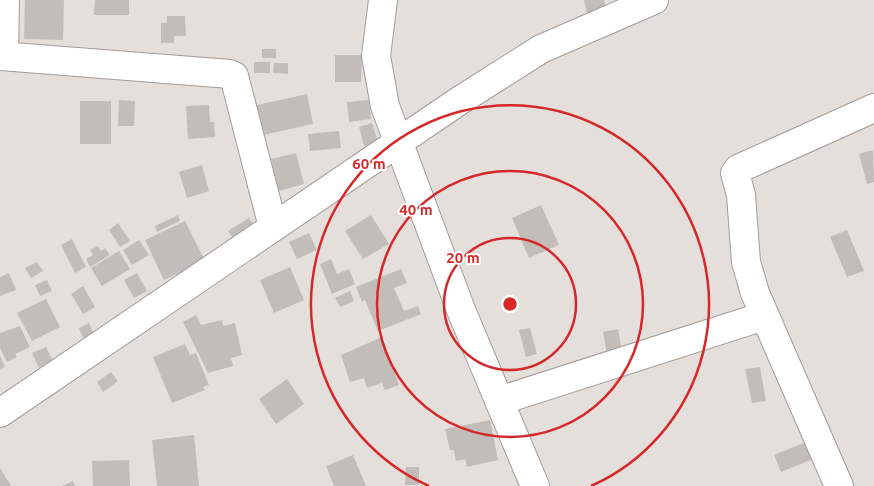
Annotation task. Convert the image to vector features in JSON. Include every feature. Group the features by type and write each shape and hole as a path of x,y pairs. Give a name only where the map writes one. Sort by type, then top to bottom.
{"street":[{"path":"6,0 2,56 230,74 234,76 273,227"},
{"path":"383,0 376,56 382,97 461,310 535,486"},
{"path":"0,412 397,141 542,49 654,0"},
{"path":"839,486 764,316 746,262 740,195 735,173 738,169 874,108"},
{"path":"499,401 764,316"}],"building":[{"path":"25,0 64,0 63,40 24,39"},
{"path":"95,0 129,0 129,15 94,15"},
{"path":"584,0 604,0 606,8 587,13"},
{"path":"167,16 185,16 186,36 174,36 174,43 161,43 161,23 167,23"},
{"path":"262,49 276,49 276,58 262,58"},
{"path":"335,55 362,55 361,82 335,82"},
{"path":"254,62 270,62 270,73 254,73"},
{"path":"274,63 288,63 288,74 273,73"},
{"path":"307,94 313,124 263,135 257,105"},
{"path":"119,100 135,101 134,126 118,126"},
{"path":"369,100 371,119 349,122 347,102"},
{"path":"80,101 111,101 111,144 80,144"},
{"path":"209,105 210,122 214,122 215,137 188,139 186,106"},
{"path":"372,123 378,142 364,146 359,127"},
{"path":"339,131 341,148 310,151 308,134"},
{"path":"873,150 874,182 867,184 859,154"},
{"path":"296,153 304,184 279,191 271,159"},
{"path":"202,165 209,191 187,198 179,172"},
{"path":"541,205 559,245 529,258 512,218"},
{"path":"178,215 180,221 157,232 155,226"},
{"path":"371,215 389,244 363,259 345,231"},
{"path":"249,218 258,232 238,245 228,231"},
{"path":"185,221 205,261 164,280 145,240"},
{"path":"118,223 130,241 120,247 109,230"},
{"path":"847,230 864,271 847,277 830,237"},
{"path":"309,233 317,250 297,259 289,242"},
{"path":"72,239 86,267 75,273 61,245"},
{"path":"139,240 149,255 132,265 123,250"},
{"path":"98,246 101,251 105,248 110,255 90,267 86,259 93,255 90,250"},
{"path":"119,251 130,269 102,286 91,268"},
{"path":"331,259 337,274 349,269 355,284 332,294 320,264"},
{"path":"37,262 43,271 31,278 25,268"},
{"path":"290,267 304,300 274,313 260,280"},
{"path":"401,269 407,283 394,288 404,311 418,306 421,314 378,331 365,300 362,302 356,287"},
{"path":"9,273 16,290 0,296 0,277"},
{"path":"137,273 147,291 134,298 124,280"},
{"path":"47,280 52,291 40,296 35,285"},
{"path":"83,286 95,307 83,314 71,294"},
{"path":"350,291 354,301 340,307 335,298"},
{"path":"46,299 60,327 32,341 17,313"},
{"path":"196,315 201,325 222,320 223,326 235,323 242,355 231,358 233,366 208,373 183,322"},
{"path":"89,323 94,335 84,340 79,328"},
{"path":"20,326 30,347 15,354 17,357 7,362 0,348 0,333"},
{"path":"530,328 537,354 526,357 519,330"},
{"path":"618,329 623,357 608,360 603,332"},
{"path":"382,337 399,385 385,390 382,383 367,388 364,378 350,382 341,355"},
{"path":"185,344 190,355 196,353 209,385 203,387 205,390 172,403 153,357"},
{"path":"46,347 53,361 39,368 32,353"},
{"path":"0,356 5,367 0,369"},
{"path":"760,367 766,401 752,403 745,369"},
{"path":"111,372 118,381 103,392 97,382"},
{"path":"287,379 304,404 276,424 259,399"},
{"path":"490,420 498,460 467,467 465,459 456,461 454,450 450,450 445,429"},
{"path":"194,435 199,486 157,486 152,440"},
{"path":"811,440 818,457 781,472 774,455"},
{"path":"353,455 366,486 334,486 326,466"},
{"path":"129,460 130,486 93,486 92,461"},
{"path":"406,467 419,467 419,485 405,485"},
{"path":"0,468 11,486 0,486"},
{"path":"73,481 75,486 62,486"}]}
